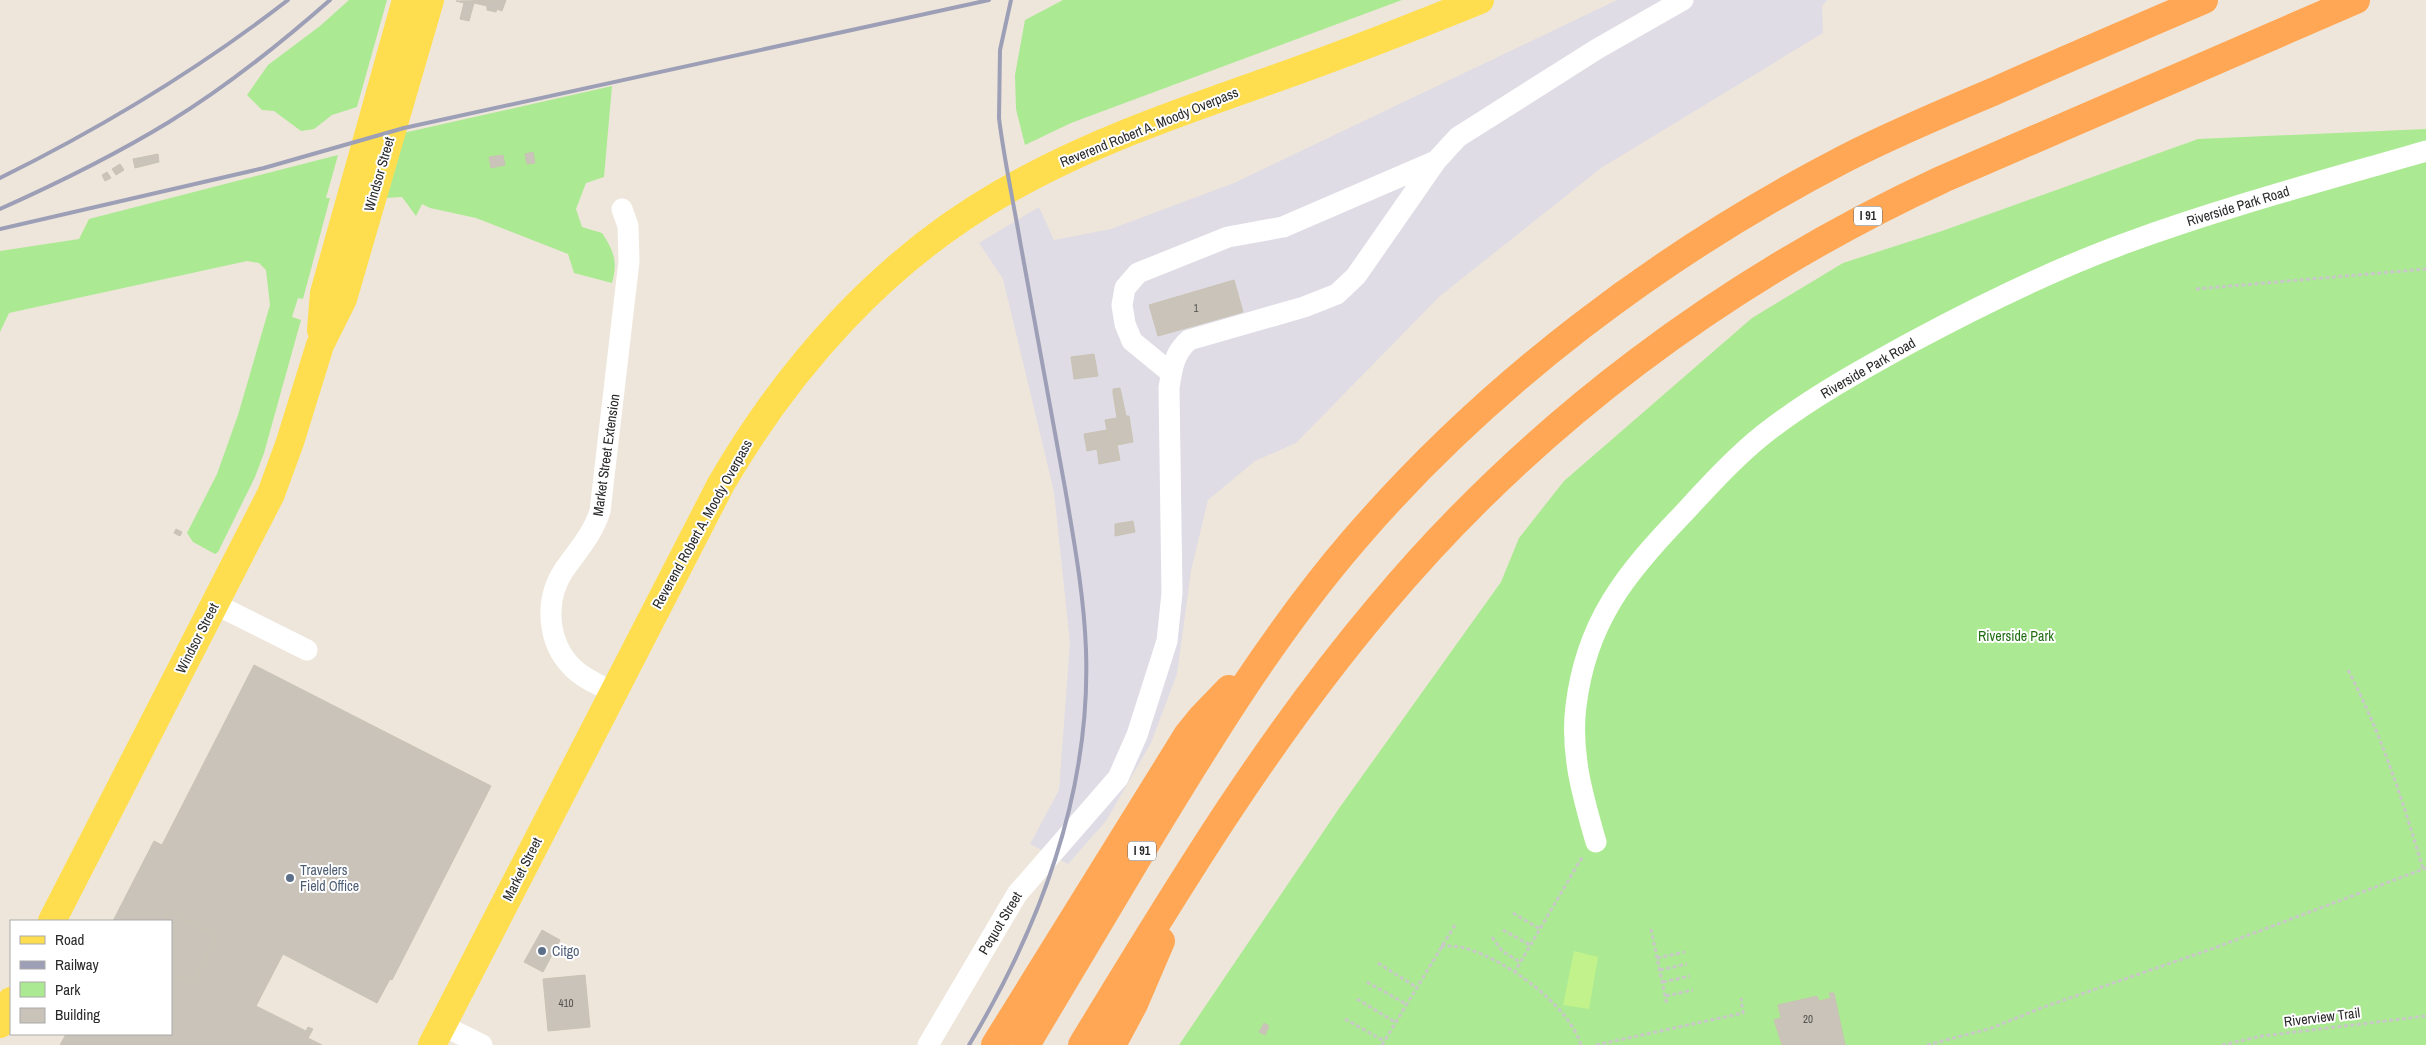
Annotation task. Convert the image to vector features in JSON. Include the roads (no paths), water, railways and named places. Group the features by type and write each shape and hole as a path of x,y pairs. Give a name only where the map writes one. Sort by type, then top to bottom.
{"highway":[{"name":"I 91","path":"1026,1045 1187,776 1263,660 1352,543 1407,483 1486,408 1546,355 1644,281 1747,214 1845,159 1910,128 2204,0"},
{"name":"I 91","path":"1082,1045 1176,892 1284,730 1380,605 1426,553 1492,486 1569,416 1618,375 1754,280 1880,209 1943,179 2356,0"},
{"path":"995,1045 1188,734 1215,702 1263,660"},
{"path":"1112,1045 1147,977 1176,892"}],"main road":[{"name":"Windsor Street","path":"404,48 406,0"},
{"name":"Windsor Street","path":"53,920 215,604 280,472 320,345 324,293 404,48 430,0"},
{"name":"Reverend Robert A. Moody Overpass","path":"612,692 695,531 759,422 814,350 850,312 895,270 967,214 1009,188 1068,158 1159,120 1337,56 1480,0"},
{"name":"Market Street","path":"437,1035 612,692"},
{"path":"0,1024 10,1004"}],"street":[{"name":"Pequot Street","path":"928,1045 1017,894 1118,778 1137,734 1167,641 1172,593 1171,373 1179,349 1189,340 1304,308 1337,294 1356,276 1436,161 1458,137 1598,49 1683,0"},
{"name":"Riverside Park Road","path":"1593,849 1578,776 1574,723 1580,680 1601,617 1623,582 1651,548 1717,478 1761,437 1812,400 1882,359 1972,311 2066,267 2174,226 2426,152"},
{"path":"1171,373 1132,341 1125,324 1122,304 1125,288 1138,273 1228,237 1283,227 1436,161"},
{"name":"Market Street Extension","path":"612,692 581,675 567,662 554,638 550,612 555,587 590,535 600,511 629,261 628,226 622,209"},
{"path":"215,604 307,650"},
{"path":"437,1035 482,1045"}],"railway":[{"path":"0,178 75,139 148,96 220,50 288,0"},
{"path":"0,209 86,168 169,122 252,64 330,0"},
{"path":"0,229 264,168 404,128 989,0"},
{"path":"969,1045 995,999 1018,952 1039,904 1056,855 1070,805 1080,754 1085,703 1085,629 1078,568 999,118 1000,50 1011,0"}],"place":[{"name":"Travelers Field Office","path":"290,878"},
{"name":"Citgo","path":"542,951"}],"park label":[{"name":"Riverside Park","path":"2016,636"}]}
